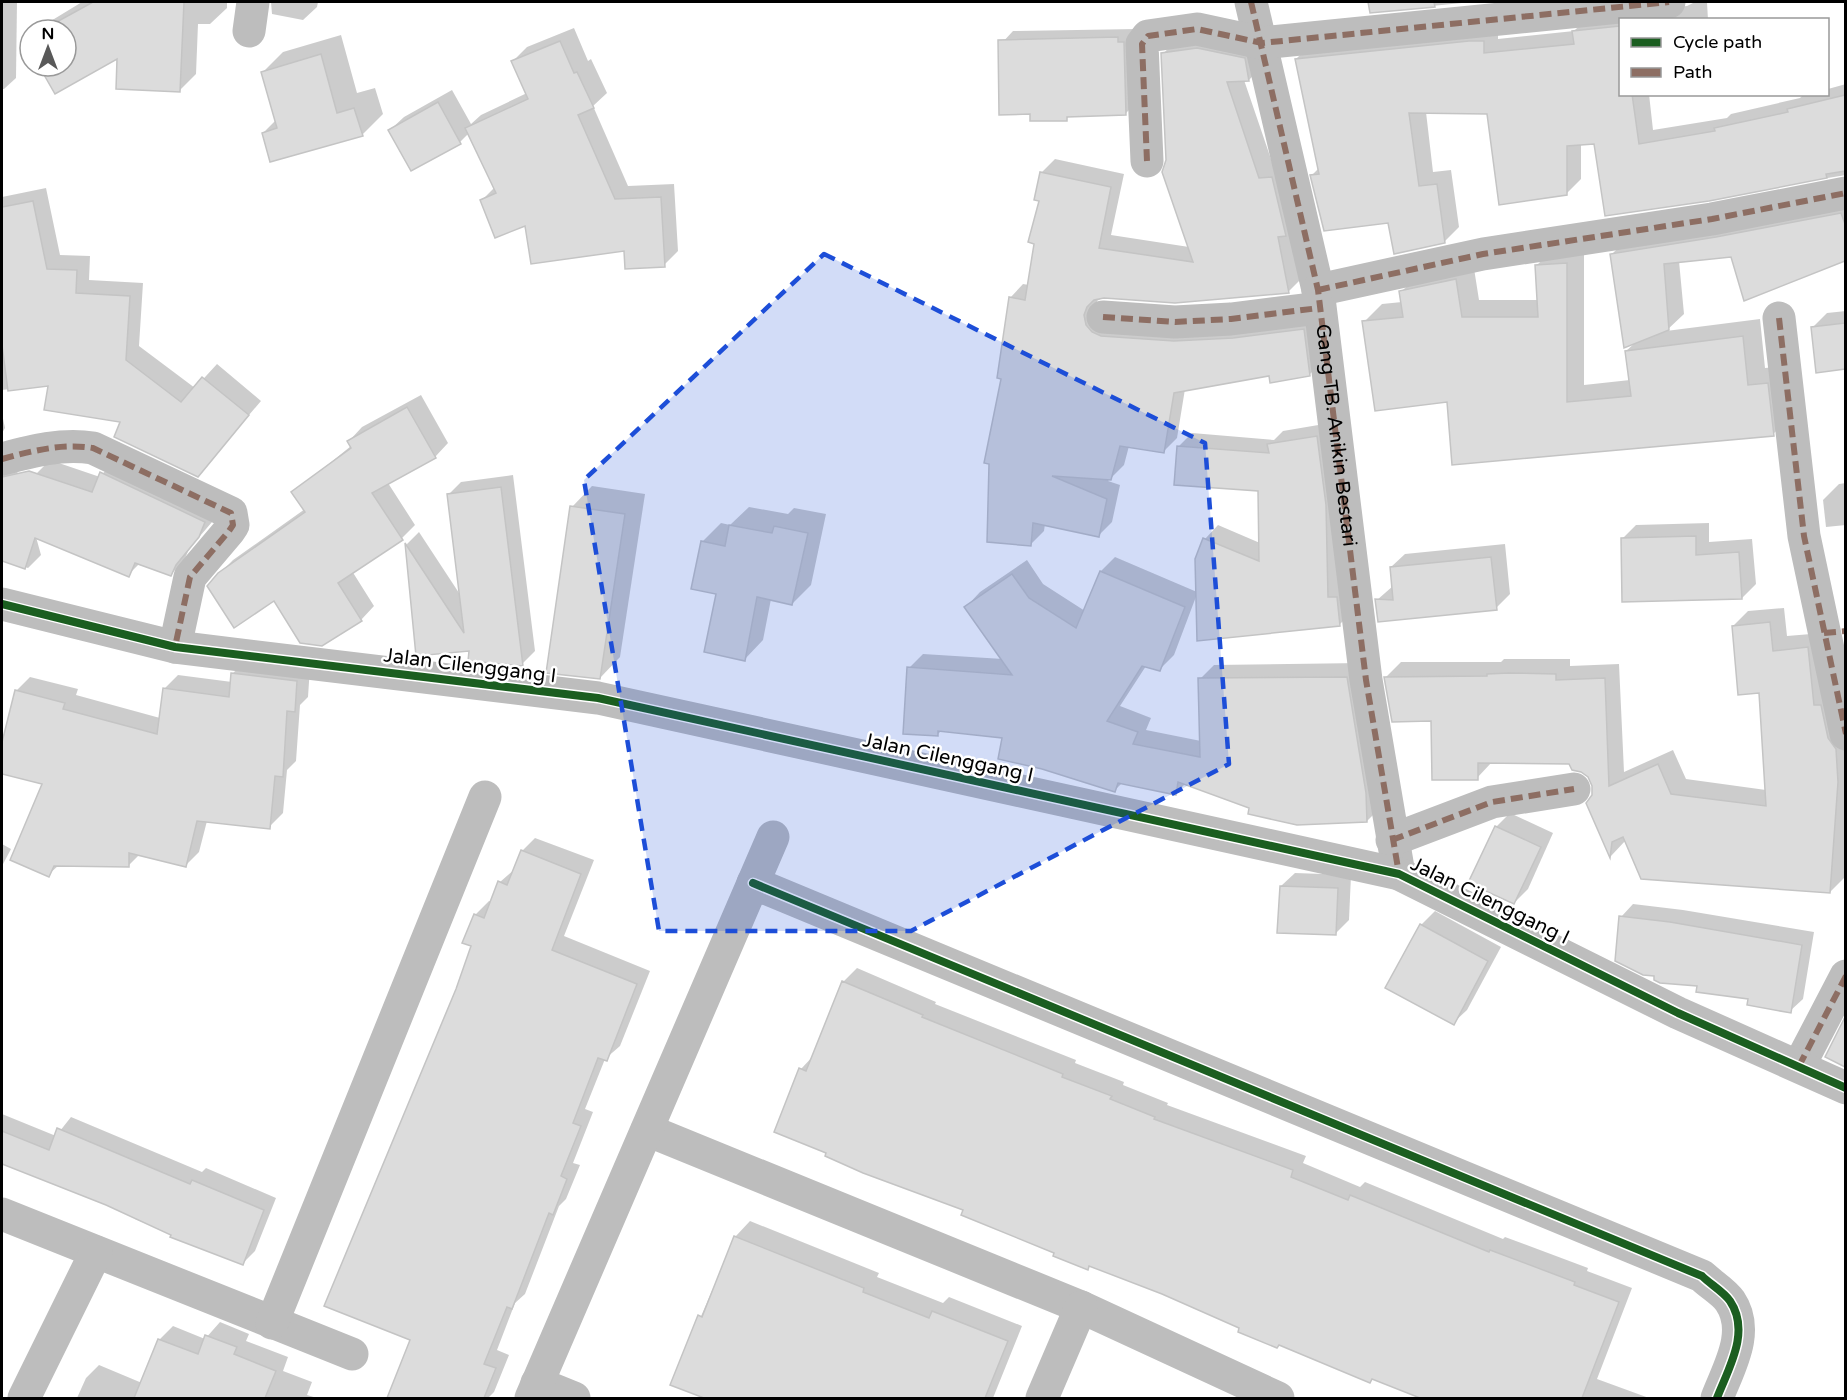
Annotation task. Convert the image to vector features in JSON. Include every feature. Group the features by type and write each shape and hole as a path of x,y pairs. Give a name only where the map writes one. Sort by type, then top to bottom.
{"street":[{"name":"Gang TB. Anikin Bestari","path":"1251,2 1318,299 1366,680 1399,874"},
{"path":"1147,161 1142,44 1148,36 1197,29 1262,43 1669,2"},
{"path":"1104,317 1175,322 1231,319 1318,299 1483,254 1712,219 1845,193"},
{"path":"1779,318 1804,536 1834,632 1845,734"},
{"path":"2,459 36,450 66,446 93,448 231,513 233,525 190,577 175,647"},
{"name":"Jalan Cilenggang I","path":"2,604 175,647 598,698 1399,874 1678,1013 1845,1088"},
{"path":"1392,840 1492,802 1574,789"},
{"path":"272,1323 484,797"},
{"path":"574,1398 534,1391 773,837"},
{"path":"753,883 1702,1276 1730,1301 1738,1323 1737,1346 1717,1398"},
{"path":"1799,1066 1845,976"},
{"path":"647,1130 1080,1307 1278,1398"},
{"path":"2,1214 352,1354"},
{"path":"24,1398 96,1252"},
{"path":"1042,1398 1080,1307"}],"highlighted area":[{"path":"824,254 1205,443 1229,764 911,931 659,931 584,480"}],"building":[{"path":"93,2 184,2 180,92 116,89 117,59 55,94 46,78 78,78 78,18 64,18"},
{"path":"1368,2 1434,2 1435,7 1370,13"},
{"path":"1619,26 1619,96 1632,96 1639,144 1715,131 1714,128 1788,112 1787,109 1845,95 1845,171 1826,174 1827,178 1709,201 1605,216 1594,144 1567,146 1567,195 1499,205 1487,114 1409,113 1419,186 1437,184 1445,243 1394,254 1388,223 1324,231 1310,175 1319,174 1295,59 1469,41 1484,41 1484,53 1574,44 1572,31"},
{"path":"1118,37 1118,42 1124,42 1126,115 1067,117 1067,121 1030,121 1030,114 999,115 998,40"},
{"path":"560,41 574,73 577,72 594,108 578,115 615,199 661,197 665,267 625,269 624,251 531,264 525,226 495,238 480,200 496,193 465,128 528,99 511,61"},
{"path":"1197,48 1245,58 1249,81 1227,82 1259,178 1272,177 1286,236 1278,237 1289,293 1175,303 1104,298 1094,300 1087,307 1084,315 1086,325 1092,332 1101,336 1174,341 1233,338 1304,329 1310,376 1270,383 1269,376 1174,393 1164,453 1120,446 1111,480 1052,476 1107,499 1099,537 1033,523 1031,546 987,542 989,464 984,463 1001,379 997,378 1009,297 1025,300 1034,244 1028,242 1039,201 1034,200 1040,172 1111,187 1099,248 1193,262 1162,172 1166,160 1161,53"},
{"path":"321,54 337,113 354,108 363,136 270,162 262,133 277,128 261,72"},
{"path":"438,102 461,144 411,171 388,130"},
{"path":"33,201 47,269 77,270 76,293 130,296 126,360 181,402 202,377 249,415 198,477 114,437 120,422 44,410 48,386 8,391 2,345 2,207"},
{"path":"1841,213 1845,224 1845,261 1744,301 1731,257 1664,264 1669,330 1624,348 1610,254"},
{"path":"1567,263 1567,402 1631,396 1625,351 1743,336 1748,385 1768,383 1774,436 1452,465 1447,402 1375,411 1362,321 1403,317 1399,291 1456,279 1462,317 1538,317 1535,265"},
{"path":"1845,323 1845,369 1816,373 1811,327"},
{"path":"407,407 436,458 372,493 403,540 338,583 362,621 322,646 300,643 274,601 234,628 207,586 218,573 305,512 291,492 351,448 347,441"},
{"path":"1317,436 1326,505 1328,597 1337,597 1340,626 1197,641 1195,559 1203,538 1259,561 1258,491 1174,485 1177,446 1269,453 1267,444"},
{"path":"29,471 92,492 100,472 205,522 199,537 176,565 171,576 135,563 129,577 35,538 25,569 2,561 2,477"},
{"path":"501,487 523,666 468,661 469,651 416,656 405,543 464,633 447,494"},
{"path":"570,506 625,514 600,679 546,673"},
{"path":"729,525 772,533 774,526 808,533 792,605 757,597 745,661 704,652 716,594 691,589 701,541 725,546"},
{"path":"1696,536 1696,555 1739,552 1742,599 1622,602 1621,538"},
{"path":"1491,557 1497,610 1378,622 1375,599 1393,600 1390,567"},
{"path":"1100,571 1185,607 1160,671 1142,666 1107,721 1138,732 1133,744 1200,757 1198,678 1347,677 1366,793 1367,822 1297,825 1248,814 1249,808 1178,782 1176,795 1118,783 1115,792 1042,769 998,759 1002,738 938,731 938,736 903,734 907,667 1012,675 964,607 1012,574 1029,598 1076,628"},
{"path":"1770,622 1773,651 1808,647 1814,705 1821,705 1828,738 1836,749 1838,782 1830,893 1641,879 1623,837 1612,842 1610,858 1586,803 1592,795 1592,786 1588,777 1572,770 1569,764 1478,763 1478,780 1432,780 1431,721 1392,722 1384,677 1487,676 1487,674 1509,673 1556,674 1556,680 1605,678 1609,786 1658,764 1671,794 1766,806 1759,693 1738,695 1732,626"},
{"path":"231,673 297,681 295,712 287,711 283,777 275,776 270,829 197,821 186,867 129,853 129,867 54,866 49,877 10,860 42,784 2,774 2,742 15,690 65,703 63,709 157,734 163,688 229,697"},
{"path":"1495,826 1541,847 1514,904 1468,883"},
{"path":"521,850 581,874 552,950 637,984 607,1061 598,1058 573,1123 581,1126 561,1176 567,1179 553,1215 549,1213 512,1309 507,1307 484,1364 496,1368 484,1398 387,1398 410,1340 324,1306 456,989 471,946 462,943 474,914 484,918 498,881 507,885"},
{"path":"1280,886 1338,888 1336,935 1277,933"},
{"path":"1619,916 1670,922 1802,945 1791,1013 1747,1005 1748,999 1696,992 1697,986 1660,983 1654,980 1654,976 1643,975 1615,961"},
{"path":"1420,924 1488,961 1454,1025 1385,988"},
{"path":"842,981 923,1015 922,1017 1063,1074 1062,1077 1112,1096 1110,1099 1155,1117 1154,1119 1293,1170 1291,1177 1348,1200 1350,1195 1489,1252 1490,1250 1575,1282 1574,1285 1619,1302 1582,1398 1420,1398 1372,1379 1370,1383 1279,1345 1277,1348 1238,1332 1239,1328 1162,1294 1089,1266 1088,1270 1053,1256 1054,1253 961,1215 963,1210 863,1173 825,1156 826,1153 774,1132 799,1068 806,1071"},
{"path":"1845,1017 1845,1067 1825,1057"},
{"path":"57,1128 190,1184 192,1180 264,1210 243,1265 170,1237 171,1235 106,1205 2,1164 2,1131 49,1150"},
{"path":"734,1236 864,1288 863,1292 929,1318 932,1311 1008,1341 985,1398 704,1398 670,1385 698,1315 702,1317"},
{"path":"205,1335 237,1347 234,1354 276,1371 265,1398 134,1398 158,1339 198,1354"}],"marked path":[{"path":"1251,2 1318,290 1366,680 1399,874"},
{"path":"1147,161 1142,44 1148,36 1197,29 1262,43 1669,2"},
{"path":"1318,290 1483,254 1712,219 1846,193"},
{"path":"1103,317 1175,322 1231,319 1319,308"},
{"path":"1779,318 1804,536 1846,734"},
{"path":"2,459 58,447 93,448 231,513 233,525 190,577 175,647"},
{"path":"1824,633 1846,631"},
{"path":"1392,840 1492,802 1574,789"},
{"path":"1799,1066 1846,976"}],"cycle path":[{"path":"2,604 175,647 598,698 1399,874 1678,1013 1846,1088"},
{"path":"753,883 1702,1276 1730,1301 1736,1313 1738,1325 1736,1350 1717,1398"}]}
